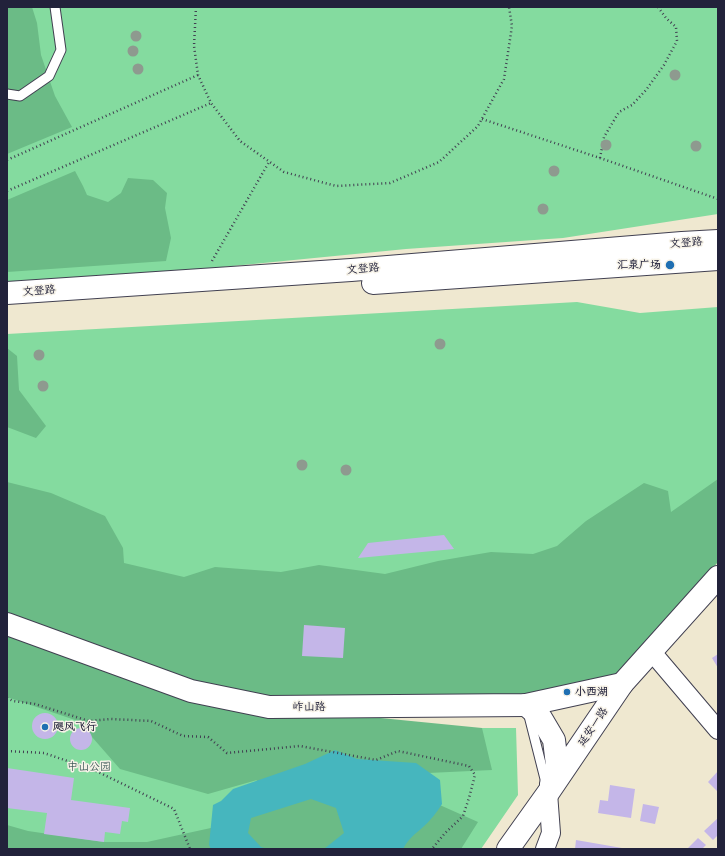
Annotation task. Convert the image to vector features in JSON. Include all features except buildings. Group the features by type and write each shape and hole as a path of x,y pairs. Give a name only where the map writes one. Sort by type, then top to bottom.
{"main road":[{"name":"文登路","path":"7,293 351,270 718,241"},
{"name":"文登路","path":"7,309 718,259"},
{"name":"延安一路","path":"508,849 622,684 718,577"},
{"name":"岞山路","path":"7,624 191,691 269,707 526,705 622,684"},
{"path":"526,705 541,718 554,740 557,765 548,793"}],"street":[{"path":"651,651 718,730"},
{"path":"544,849 551,832 548,793"}],"lane":[{"path":"7,94 20,96 49,76 61,50 55,7"}],"path":[{"path":"196,7 194,46 198,75 211,103 240,141 284,172 336,186 390,183 439,162 478,126 504,79 512,26 508,7"},
{"path":"600,158 604,137 619,112 632,105 646,90 664,65 677,41 676,27 666,18 658,7"},
{"path":"7,160 198,75"},
{"path":"7,191 211,103"},
{"path":"482,119 718,199"},
{"path":"201,280 269,162"},
{"path":"7,698 13,701 35,704 89,721 151,721 183,736 208,737 227,753 300,746 376,760 398,752 469,766 475,774 470,798 463,816 445,833 432,849"},
{"path":"7,751 44,753 87,768 174,809 190,849"}],"green space":[{"name":"汇泉广场","path":"7,7 718,7 718,214 563,238 406,249 192,270 7,282"},
{"path":"7,7 32,7 37,23 41,55 55,96 72,127 7,154"},
{"path":"75,171 87,195 108,202 121,193 128,178 153,180 167,193 165,208 171,238 166,261 7,272 7,200"},
{"path":"577,302 640,313 718,307 718,562 7,616 7,334"},
{"path":"7,348 17,356 19,390 46,426 36,438 7,427"},
{"path":"718,479 718,562 642,649 613,676 522,699 268,700 186,683 7,616 7,482 51,493 105,516 123,548 124,563 184,577 215,567 281,572 319,565 385,574 438,561 491,552 533,554 557,546 586,521 644,483 668,491 671,512"},
{"name":"中山公园","path":"7,624 269,707 482,728 492,770 428,773 379,778 478,822 461,849 7,849 7,825 28,831 104,842 147,842 229,824 257,780 208,794 120,769 78,721 7,697"},
{"name":"中山公园","path":"7,638 201,728 516,728 518,795 481,849 7,849"}],"water":[{"path":"335,750 357,759 416,763 440,780 442,804 431,819 411,837 403,849 324,849 344,833 336,808 311,799 251,818 248,833 261,847 268,849 211,849 209,845 213,805 221,801 233,789 305,764"}],"place":[{"name":"汇泉广场","path":"670,265"},
{"name":"小西湖","path":"567,692"},
{"name":"飓风飞行","path":"45,727"}]}
